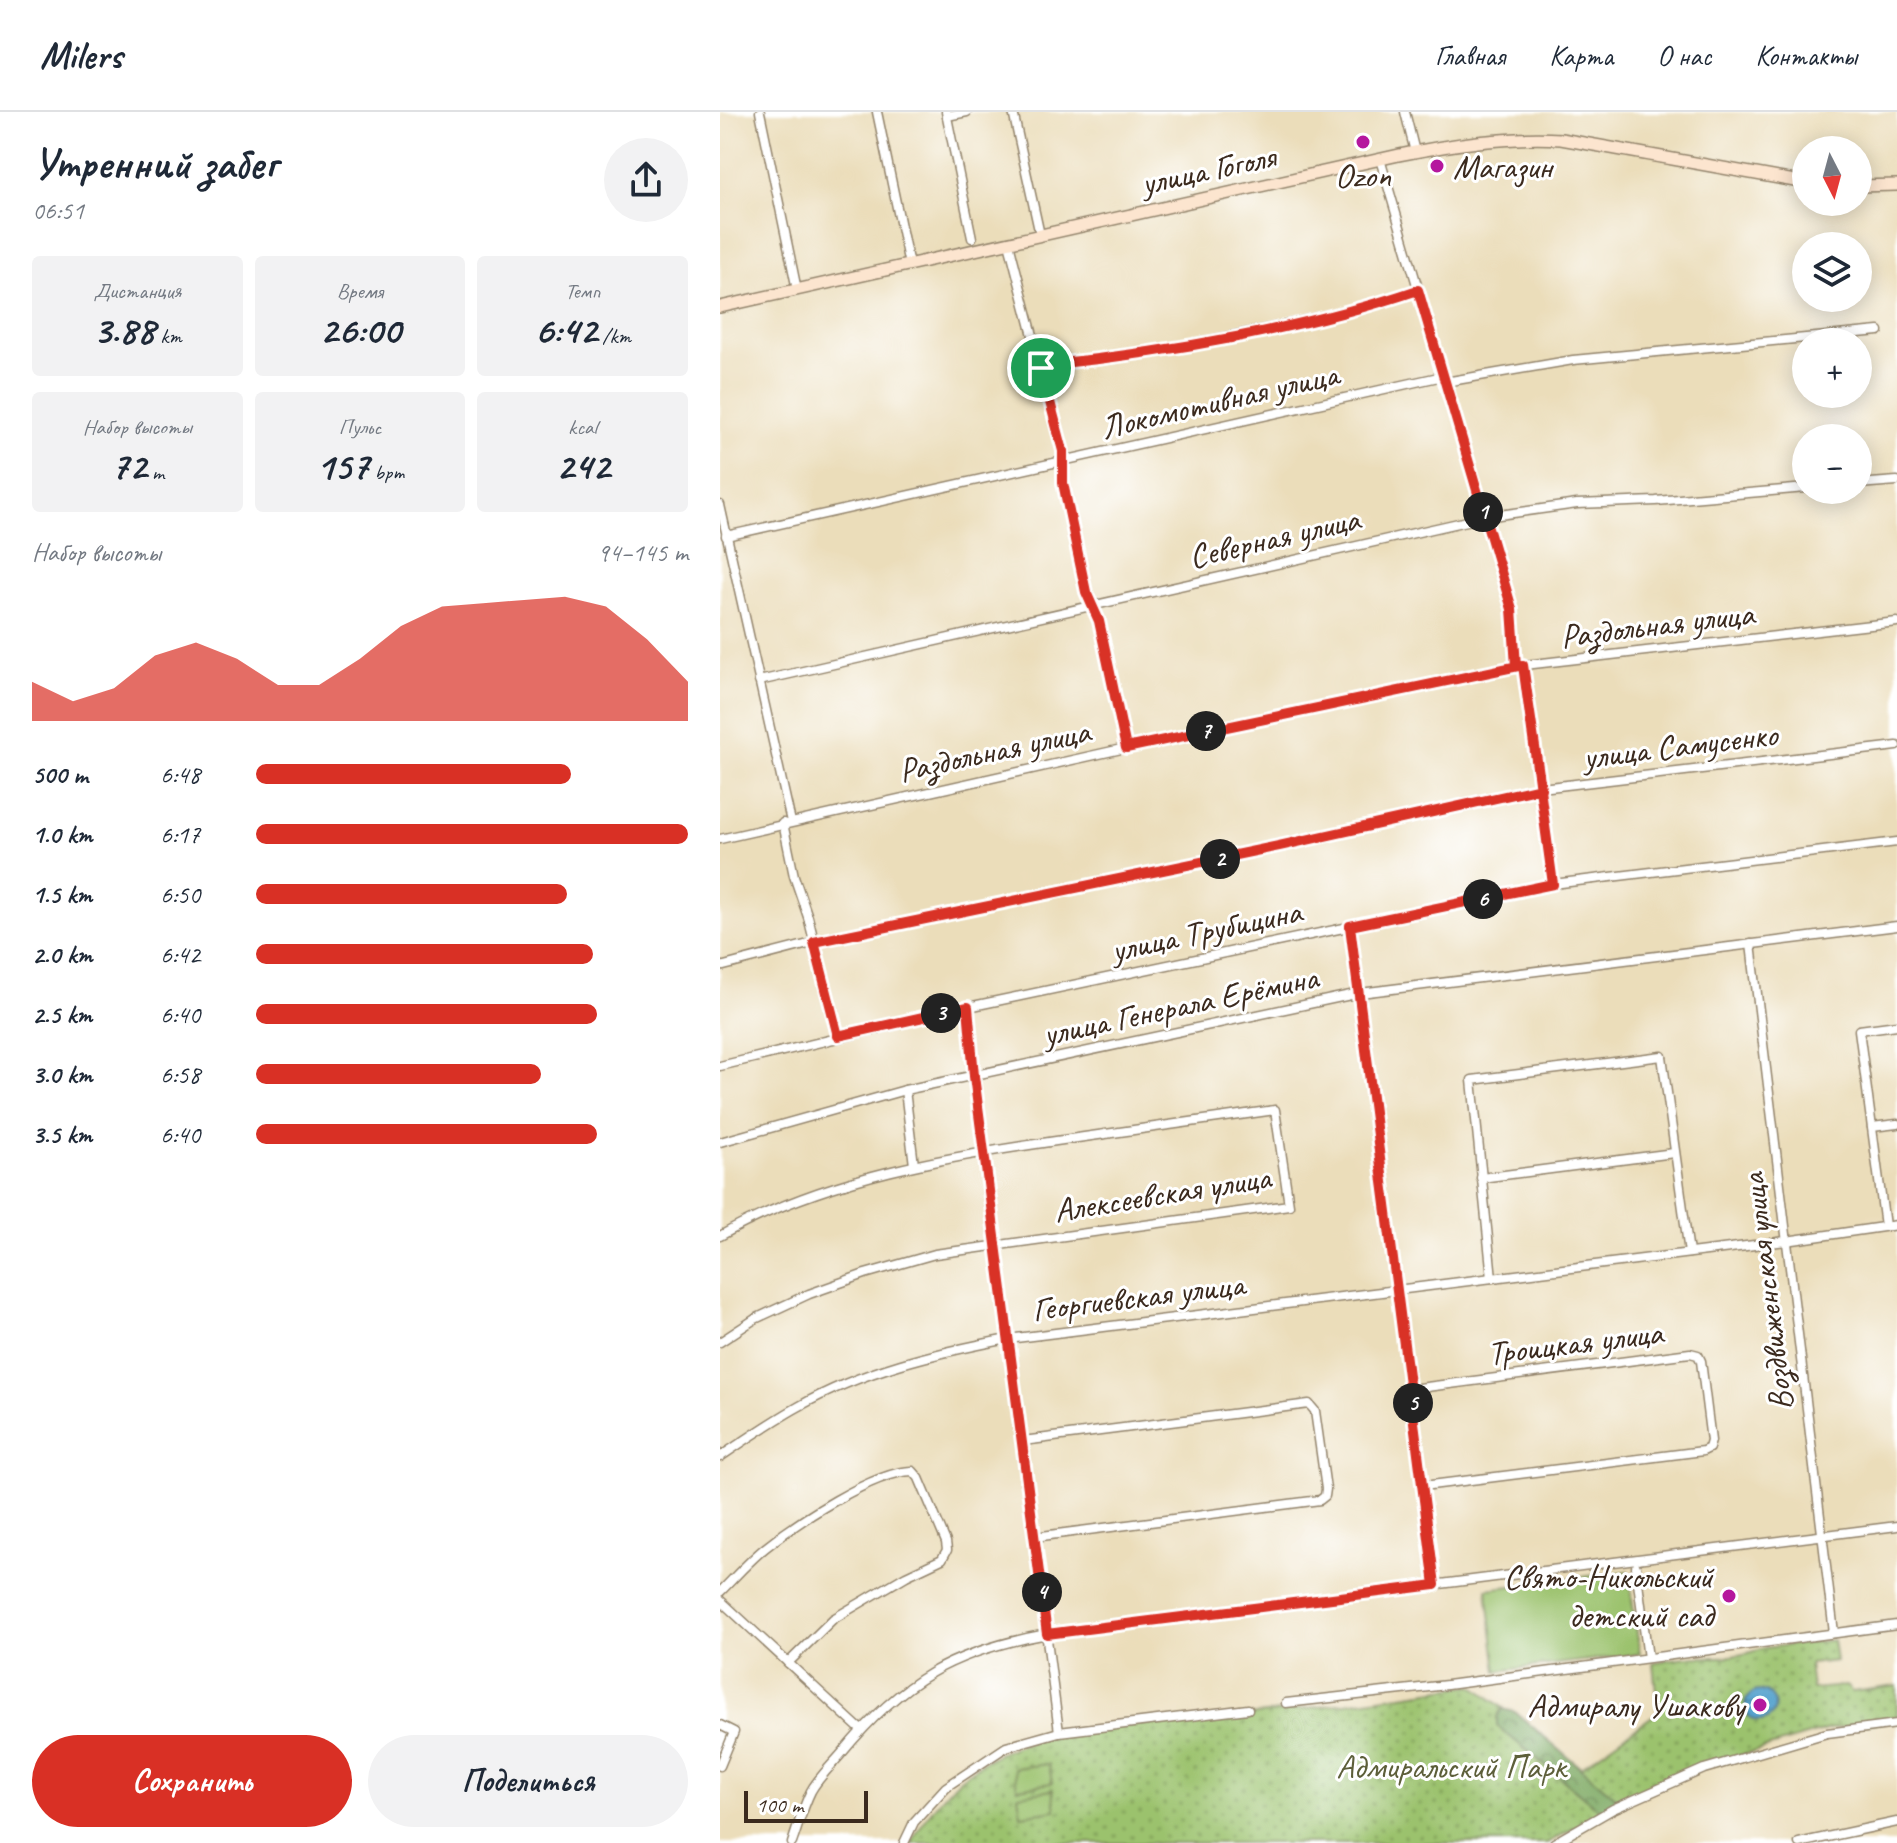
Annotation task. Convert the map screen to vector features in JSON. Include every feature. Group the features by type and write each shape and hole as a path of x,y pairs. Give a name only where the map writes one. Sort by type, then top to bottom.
{"main road":[{"name":"улица Гоголя","path":"720,307 1380,159 1487,140 1520,137 1561,139 1792,180"},
{"path":"1872,186 1897,185"}],"street":[{"path":"760,112 797,290"},
{"path":"877,112 909,265"},
{"path":"967,112 947,114 972,238"},
{"path":"1013,112 1040,235"},
{"path":"1405,112 1415,152"},
{"path":"1380,159 1512,609 1553,884"},
{"path":"1009,243 1063,451 1066,498 1086,592 1099,621 1126,748"},
{"path":"1041,368 1163,350 1276,327 1376,304 1418,290"},
{"name":"Локомотивная улица","path":"726,536 1444,379 1573,360 1879,331"},
{"path":"1872,483 1897,481"},
{"name":"Северная улица","path":"759,681 1485,517 1577,504 1656,501 1792,489"},
{"path":"720,505 759,681 787,822 794,876 838,1036"},
{"name":"Раздольная улица","path":"720,839 1126,748 1519,665 1897,622"},
{"name":"улица Самусенко","path":"720,967 814,942 1279,846 1541,788 1897,746"},
{"name":"улица Трубицина","path":"720,1066 968,1007 1553,884 1897,842"},
{"path":"1350,926 1435,1585"},
{"name":"улица Генерала Ерёмина","path":"720,1142 905,1090 1360,993 1897,926"},
{"name":"Воздвиженская улица","path":"1751,944 1834,1633"},
{"path":"968,1007 974,1076 1059,1732"},
{"path":"1885,1226 1859,1030 1897,1025"},
{"path":"1492,1278 1472,1080 1662,1056 1689,1253"},
{"path":"905,1090 914,1165"},
{"name":"Алексеевская улица","path":"985,1151 1275,1110 1289,1205 997,1245"},
{"path":"1872,1127 1897,1124"},
{"path":"720,1236 745,1222 838,1185 985,1151"},
{"path":"1481,1178 1674,1153"},
{"name":"Георгиевская улица","path":"720,1457 799,1406 851,1381 907,1362 1008,1339 1897,1225"},
{"path":"720,1342 755,1319 809,1294 865,1274 935,1254 997,1245"},
{"name":"Троицкая улица","path":"1411,1389 1690,1353 1698,1355 1701,1361 1711,1441 1709,1448 1703,1451 1423,1486"},
{"path":"1023,1441 1309,1404 1315,1411 1326,1489 1325,1496 1320,1500 1034,1537"},
{"path":"720,1592 765,1548 851,1492 900,1471 913,1471 919,1478 946,1542 947,1550 942,1559 906,1576 833,1619 788,1663"},
{"path":"792,1843 812,1789 889,1701 919,1678 985,1649 1047,1634 1897,1526"},
{"path":"1636,1567 1648,1658"},
{"path":"720,1600 861,1730"},
{"path":"1286,1703 1447,1685 1897,1625"},
{"path":"904,1843 914,1822 946,1787 1006,1747 1059,1732 1248,1709"},
{"path":"1554,1843 1613,1809 1704,1769 1827,1733 1897,1724"},
{"path":"720,1725 734,1732 720,1766"},
{"path":"1799,1843 1897,1822"}],"green space":[{"path":"1628,1571 1640,1654 1497,1671 1487,1589"},
{"name":"Адмиральский Парк","path":"1833,1640 1836,1661 1809,1664 1812,1689 1846,1686 1852,1692 1897,1686 1897,1720 1829,1729 1703,1767 1623,1801 1547,1843 911,1843 937,1803 958,1780 998,1754 1052,1736 1115,1726 1267,1714 1473,1685 1581,1767 1658,1712 1653,1663 1685,1657 1729,1656 1764,1648"},
{"path":"1502,1709 1515,1712 1620,1801 1601,1811 1497,1726 1497,1717"},
{"path":"1049,1764 1052,1783 1017,1788 1014,1768"},
{"path":"1053,1790 1056,1810 1021,1815 1018,1795"}],"water":[{"path":"1760,1691 1766,1692 1774,1700 1774,1712 1766,1720 1760,1721 1754,1720 1746,1712 1745,1706 1746,1700 1754,1692"}],"place":[{"name":"Ozon","path":"1363,142"},
{"name":"Магазин","path":"1437,166"},
{"name":"Свято-Никольский детский сад","path":"1729,1596"},
{"name":"Адмиралу Ушакову","path":"1760,1705"}],"route":[{"path":"1041,368 1063,451 1063,483 1086,592 1099,621 1126,748 1523,665 1545,813 1553,884 1350,926 1435,1585 1047,1634 974,1076 968,1007 838,1036 814,942 1279,846 1541,788 1523,665 1516,666 1512,609 1418,290 1376,304 1276,327 1163,350 1041,368"}]}
